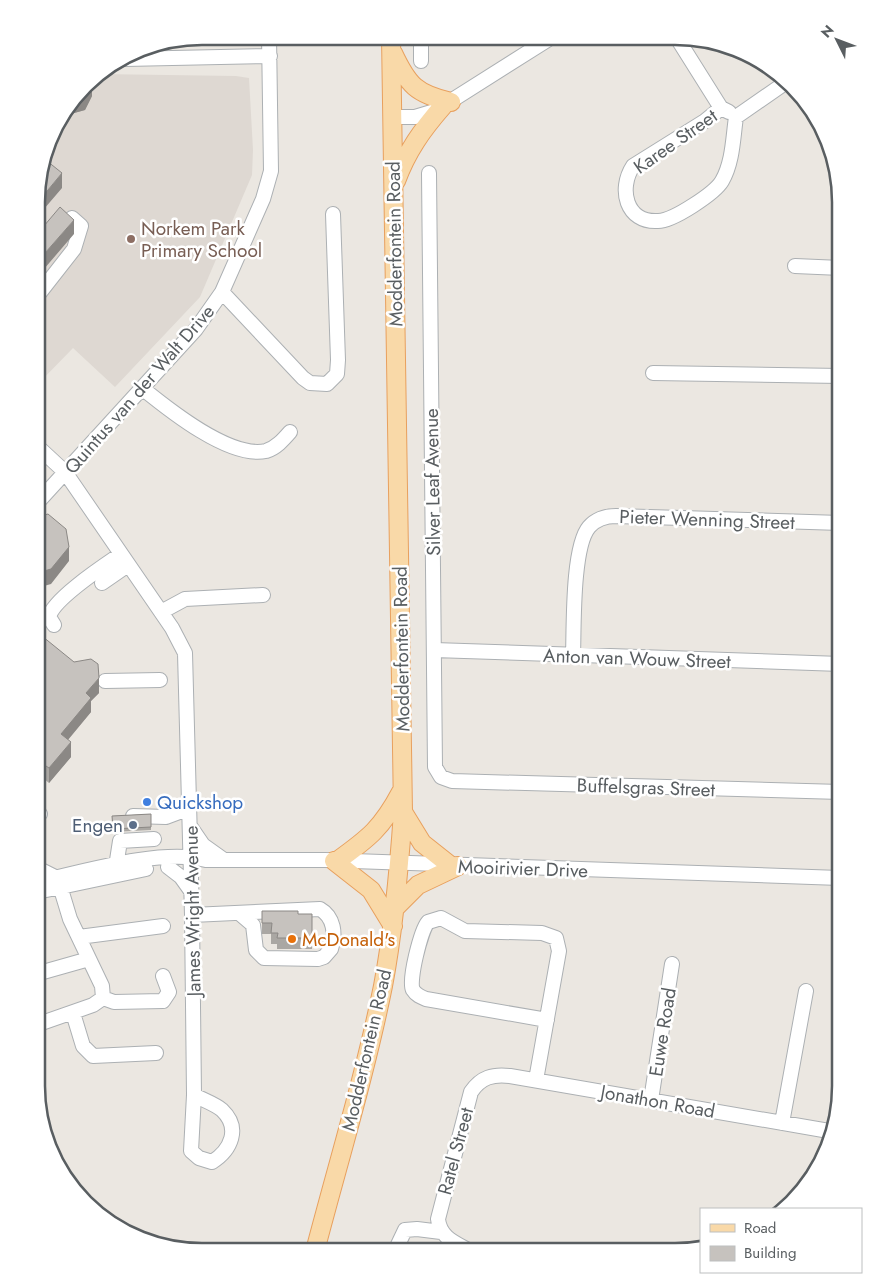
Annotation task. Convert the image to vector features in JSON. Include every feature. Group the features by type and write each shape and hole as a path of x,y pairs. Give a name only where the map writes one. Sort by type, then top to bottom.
{"main road":[{"name":"Modderfontein Road","path":"317,1243 378,1007 393,926 403,812 391,45"},
{"path":"392,45 403,74 413,87 447,104 410,149 393,191"},
{"path":"393,926 371,890 335,861 375,832 390,813 402,789"},
{"path":"395,908 418,885 454,866 422,843 403,812"}],"street":[{"name":"Quintus van der Walt Drive","path":"45,494 196,329 222,292 263,198 271,171 269,45"},
{"path":"421,45 421,61"},
{"path":"392,116 415,117 447,104 539,45"},
{"path":"682,45 722,108 736,117"},
{"path":"139,59 270,56"},
{"name":"Karee Street","path":"722,108 701,124 633,166 628,174 624,190 631,210 648,220 657,222 665,220 717,188 728,165 736,117 780,86"},
{"name":"Silver Leaf Avenue","path":"430,173 435,767 441,777 452,781"},
{"path":"222,292 303,378 310,383 327,384 337,374 338,360 333,214"},
{"path":"45,286 76,246 81,226 72,218"},
{"path":"795,266 832,268"},
{"path":"653,373 832,376"},
{"path":"142,388 186,422 242,450 268,450 276,446 290,432"},
{"name":"James Wright Avenue","path":"45,453 66,472 161,612 182,646 186,661 192,892 194,1095 191,1151 199,1158 212,1162 224,1155 232,1139 233,1126 222,1110 194,1095"},
{"name":"Pieter Wenning Street","path":"573,656 578,551 588,527 601,518 616,516 832,523"},
{"path":"54,625 49,617 51,610 70,591 98,578 124,559"},
{"path":"161,612 185,599 262,596"},
{"name":"Anton van Wouw Street","path":"434,650 832,664"},
{"path":"106,682 160,680"},
{"name":"Buffelsgras Street","path":"452,781 832,792"},
{"path":"116,870 120,830 128,816 166,817 190,808"},
{"path":"154,817 154,839 160,863 181,877 192,892"},
{"path":"120,830 154,839"},
{"path":"160,863 176,851 190,830 203,845 224,860"},
{"name":"Mooirivier Drive","path":"45,882 58,882 160,863 206,860 335,861 832,878"},
{"path":"45,873 58,882 70,919 102,986 103,998"},
{"name":"Mooirivier Drive","path":"45,888 58,882"},
{"path":"192,915 320,909 326,912 332,921 331,949 324,957 318,959 264,958 256,950 253,925 239,913"},
{"path":"536,1080 559,951 558,942 552,935 542,932 465,931 445,919 436,918 425,926 412,978 414,992 421,997 546,1020"},
{"path":"79,936 163,926"},
{"path":"45,971 89,959"},
{"name":"Euwe Road","path":"651,1100 672,964"},
{"path":"103,998 114,1002 163,1001 169,992 163,976"},
{"path":"782,1123 806,991"},
{"path":"45,1022 93,1006 103,998"},
{"path":"74,1013 83,1046 93,1056 156,1053"},
{"name":"Jonathon Road","path":"487,1077 502,1075 536,1080 825,1130"},
{"name":"Ratel Street","path":"441,1232 438,1226 438,1211 468,1103 476,1085 487,1077"},
{"path":"399,1243 405,1230 418,1229 441,1232 458,1243"}],"shaded area":[{"name":"Norkem Park Primary School","path":"112,74 236,76 249,78 253,150 252,175 200,297 115,387 73,348 45,377 46,182 53,152 66,124 91,91"}],"building":[{"path":"50,163 62,173 45,193"},
{"path":"60,207 74,220 45,253 45,225"},
{"path":"48,514 66,529 69,547 51,569 45,571 45,515"},
{"path":"45,638 74,662 91,659 98,664 99,678 86,693 91,698 61,734 71,742 49,768 45,765"},
{"path":"151,814 151,827 113,829 112,816"},
{"path":"262,911 298,911 298,914 312,914 312,938 277,938 278,933 271,933 272,923 262,923"}],"place":[{"name":"Norkem Park Primary School","path":"131,239"},
{"name":"Quickshop","path":"147,802"},
{"name":"Engen","path":"133,825"},
{"name":"McDonald's","path":"292,939"}]}
